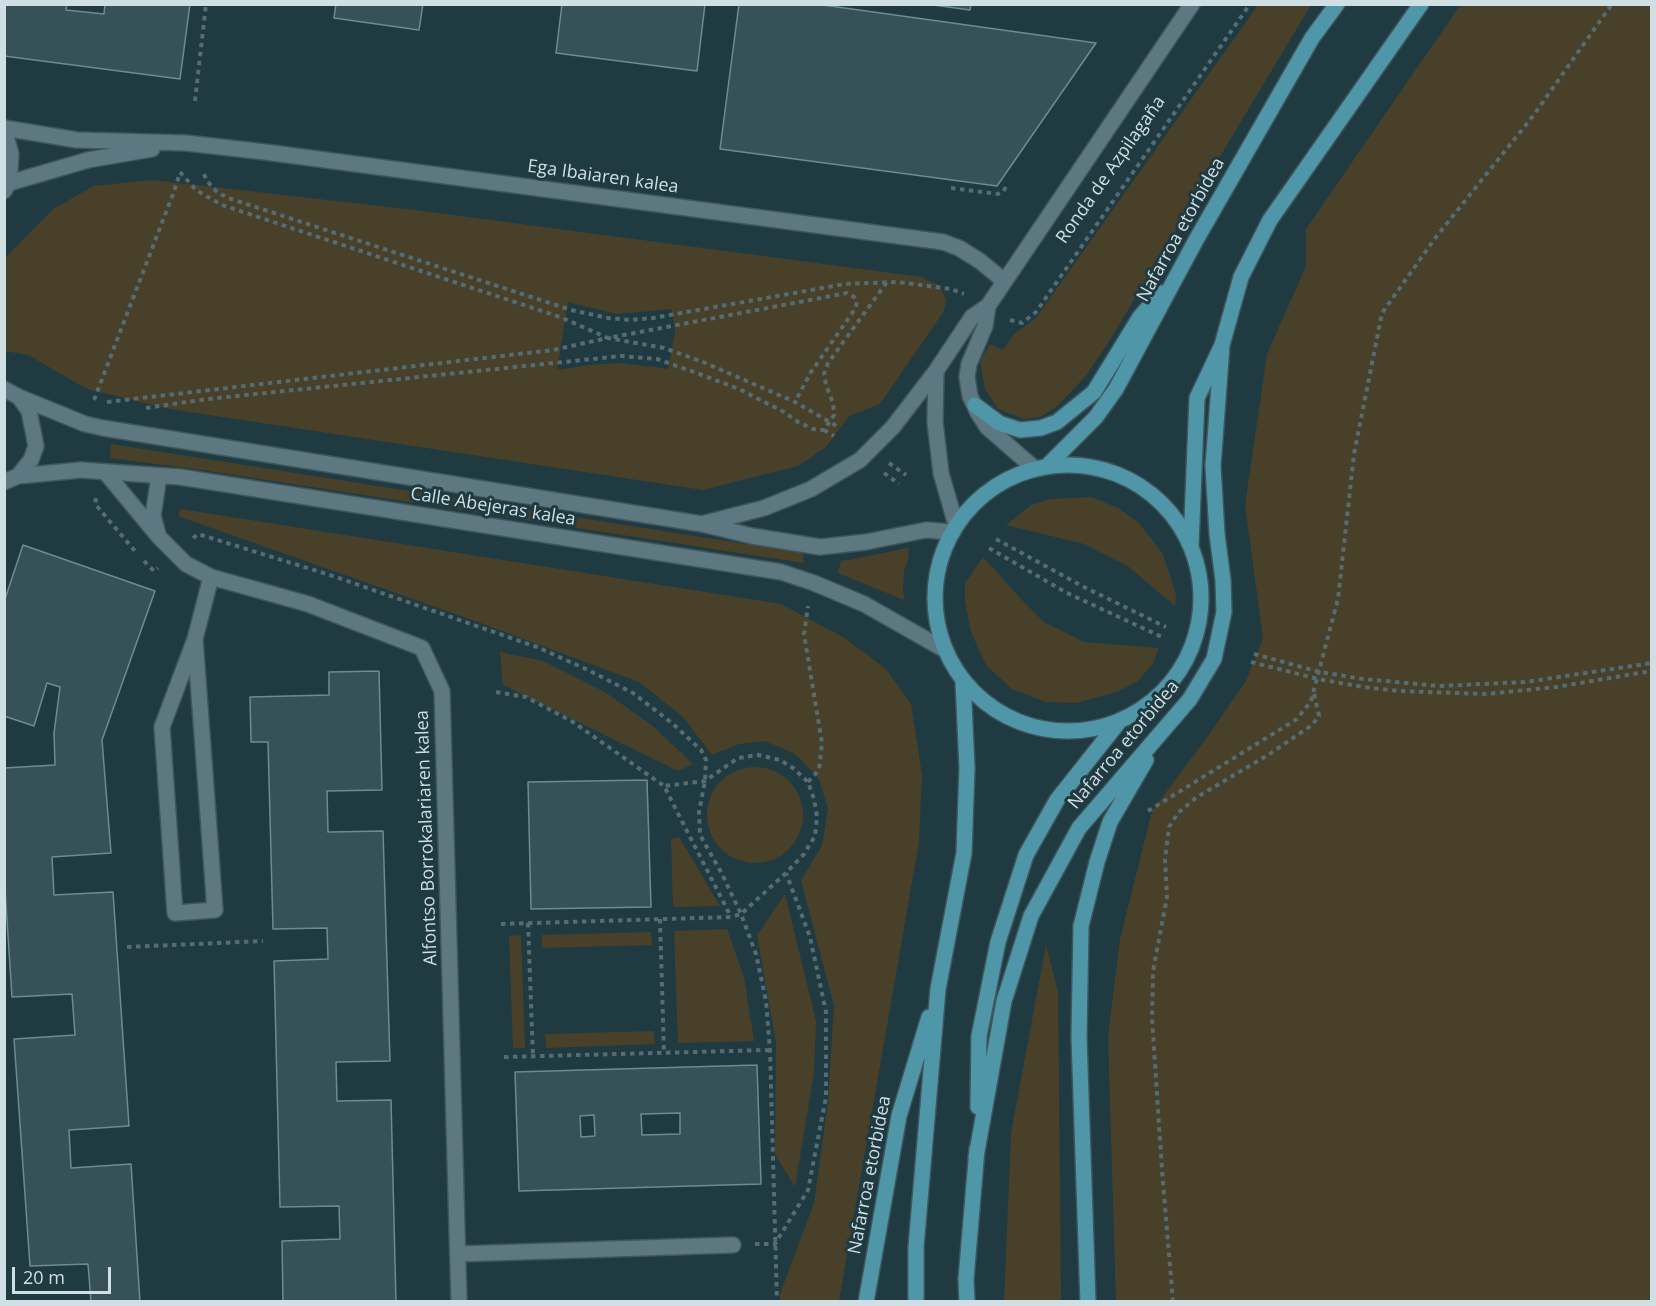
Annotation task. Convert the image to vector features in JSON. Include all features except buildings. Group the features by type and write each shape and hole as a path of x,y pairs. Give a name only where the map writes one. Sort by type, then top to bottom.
{"main road":[{"name":"Nafarroa etorbidea","path":"1041,467 1084,430 1110,398 1132,362 1177,274 1312,38 1337,4"},
{"name":"Nafarroa etorbidea","path":"1191,545 1197,398 1222,345 1241,277 1270,220 1421,4"},
{"path":"975,405 999,423 1020,430 1041,428 1057,422 1094,392 1140,317 1177,274"},
{"name":"Nafarroa etorbidea","path":"976,1157 1004,1001 1031,916 1079,828 1190,699 1214,659 1224,612 1213,466 1222,345"},
{"path":"1091,466 1133,480 1167,508 1191,545 1201,582 1203,614 1193,649 1173,682 1143,710 1118,723 1092,731 1065,732 1029,727 993,709 963,681 945,650 935,608 935,585 939,564 954,529 977,499 1004,480 1041,467 1091,466"},
{"name":"Nafarroa etorbidea","path":"916,1302 916,1248 938,989 964,853 968,768 963,681"},
{"name":"Nafarroa etorbidea","path":"966,1302 976,1157 979,1036 1001,931 1026,855 1057,800 1118,723"},
{"path":"1088,1302 1079,1037 1081,926 1110,822 1164,728"},
{"name":"Nafarroa etorbidea","path":"866,1302 899,1116 938,989"}],"street":[{"name":"Ronda de Azpilagaña","path":"702,524 764,508 811,489 860,460 893,427 972,317 988,306 1191,4"},
{"name":"Ega Ibaiaren kalea","path":"4,129 77,140 186,143 265,152 943,242 966,252 1004,281"},
{"path":"4,129 11,154 7,187"},
{"name":"Ega Ibaiaren kalea","path":"7,187 88,160 186,143"},
{"name":"Ronda de Azpilagaña","path":"988,306 985,326 972,354 967,377 970,396 987,427 1041,467"},
{"path":"936,370 935,422 941,473 954,529"},
{"name":"Calle Abejeras kalea","path":"4,389 85,424 134,434 702,524 752,536 820,547 866,542 926,530 954,529"},
{"path":"11,479 31,460 36,446 29,411 19,397"},
{"name":"Calle Abejeras kalea","path":"11,479 81,470 192,479 781,572 864,604 945,650"},
{"name":"Alfontso Borrokalariaren kalea","path":"106,472 159,537 186,564 211,577 308,603 422,648 442,690 459,1302"},
{"path":"159,476 153,516 159,537"},
{"path":"195,639 215,909 175,913 162,728 195,639 211,577"},
{"path":"459,1254 733,1245"}],"path":[{"path":"195,101 206,4"},
{"name":"Ronda de Azpilagaña","path":"988,306 1014,322 1022,323 1036,312 1250,4"},
{"path":"1148,811 1297,719 1311,700 1338,599 1354,453 1382,313 1436,237 1533,116 1612,4"},
{"path":"94,400 180,172 196,190 222,205 560,317 608,338 671,351 703,362 795,402 840,428"},
{"path":"204,174 217,192 228,198 571,310 608,318 630,320 652,318 845,284 887,282 951,289 988,306"},
{"path":"951,188 998,194 1004,192 1008,183"},
{"path":"824,430 834,415 833,403 824,374 828,363 887,282"},
{"path":"104,402 553,350 847,293 854,297 855,309 811,372 795,402"},
{"path":"137,409 207,399 621,356 657,360 694,372 739,389 784,412 798,422 813,429 824,430 834,436"},
{"path":"888,462 906,475"},
{"path":"884,472 899,484"},
{"path":"198,534 330,575 537,647 633,693 701,750 706,760 705,781 699,812 700,835 741,914 756,954 766,1001 770,1050 777,1302"},
{"path":"996,539 1082,586 1166,627"},
{"path":"989,548 1065,592 1162,637"},
{"path":"808,606 804,634 822,743 819,770 808,782"},
{"path":"1254,654 1320,672 1372,680 1439,686 1526,682 1652,663"},
{"path":"1251,662 1318,679 1399,691 1486,694 1556,687 1652,671"},
{"path":"496,692 526,697 573,722 664,786 731,917"},
{"path":"1173,1302 1152,1018 1153,971 1167,897 1165,860 1169,827 1178,813 1197,797 1312,725 1319,716 1314,692"},
{"path":"501,924 731,917 741,914 786,873 804,854 815,836 817,817 808,782 780,760 758,755 738,758 705,781 664,786"},
{"path":"775,1244 808,1190 826,1097 826,1012 810,937 786,873"},
{"path":"660,919 664,1053"},
{"path":"528,923 533,1057"},
{"path":"126,947 263,941"},
{"path":"504,1057 770,1050"},
{"path":"733,1245 775,1244"}],"shaded area":[{"path":"1461,4 1651,5 1651,1301 1116,1301 1108,1037 1120,939 1152,811 1246,681 1263,638 1245,505 1267,354 1306,266 1306,229"},
{"path":"1258,5 1311,5 1110,340 1085,377 1056,407 1040,417 1024,419 998,409 985,389 980,361 990,344 1003,350 1013,335 1036,318"},
{"path":"152,180 415,210 922,277 940,286 946,300 944,311 880,404 849,416 826,447 798,466 703,490 170,409 87,389 28,355 5,351 5,258 53,209 94,186","holes":["568,302 617,314 672,309 675,332 668,369 621,363 557,370"]},
{"path":"111,444 803,553 804,563 202,470 110,458"},
{"path":"1092,497 1120,509 1139,523 1163,554 1176,594 1175,606 1129,567 1084,544 1006,525 1031,505 1050,499"},
{"path":"181,509 781,604 843,637 885,668 911,704 922,775 919,842 839,1301 780,1301 780,1294 814,1203 828,1102 834,1006 801,880 822,846 828,809 819,779 795,754 765,741 739,744 712,755 683,717 639,682 478,622 178,516"},
{"path":"909,547 904,571 904,600 838,573 841,561"},
{"path":"983,557 1044,622 1084,642 1159,648 1153,663 1138,681 1117,692 1076,703 1046,702 1012,689 986,665 971,632 965,601 965,583"},
{"path":"500,652 543,661 605,692 654,727 693,764 678,771 503,685"},
{"path":"755,767 774,770 789,781 800,796 803,815 800,834 789,849 774,860 755,863 736,860 721,849 710,834 707,815 710,796 721,781 736,770"},
{"path":"679,837 720,906 673,907 671,839"},
{"path":"785,894 816,1021 814,1073 795,1187 775,1154 776,1043 757,935"},
{"path":"727,929 744,977 754,1041 678,1043 674,931"},
{"path":"651,932 652,945 542,948 542,935"},
{"path":"521,935 525,1048 513,1048 509,936"},
{"path":"1046,945 1058,992 1061,1301 1004,1301 1011,1133"},
{"path":"654,1031 655,1044 546,1048 545,1034"}]}
